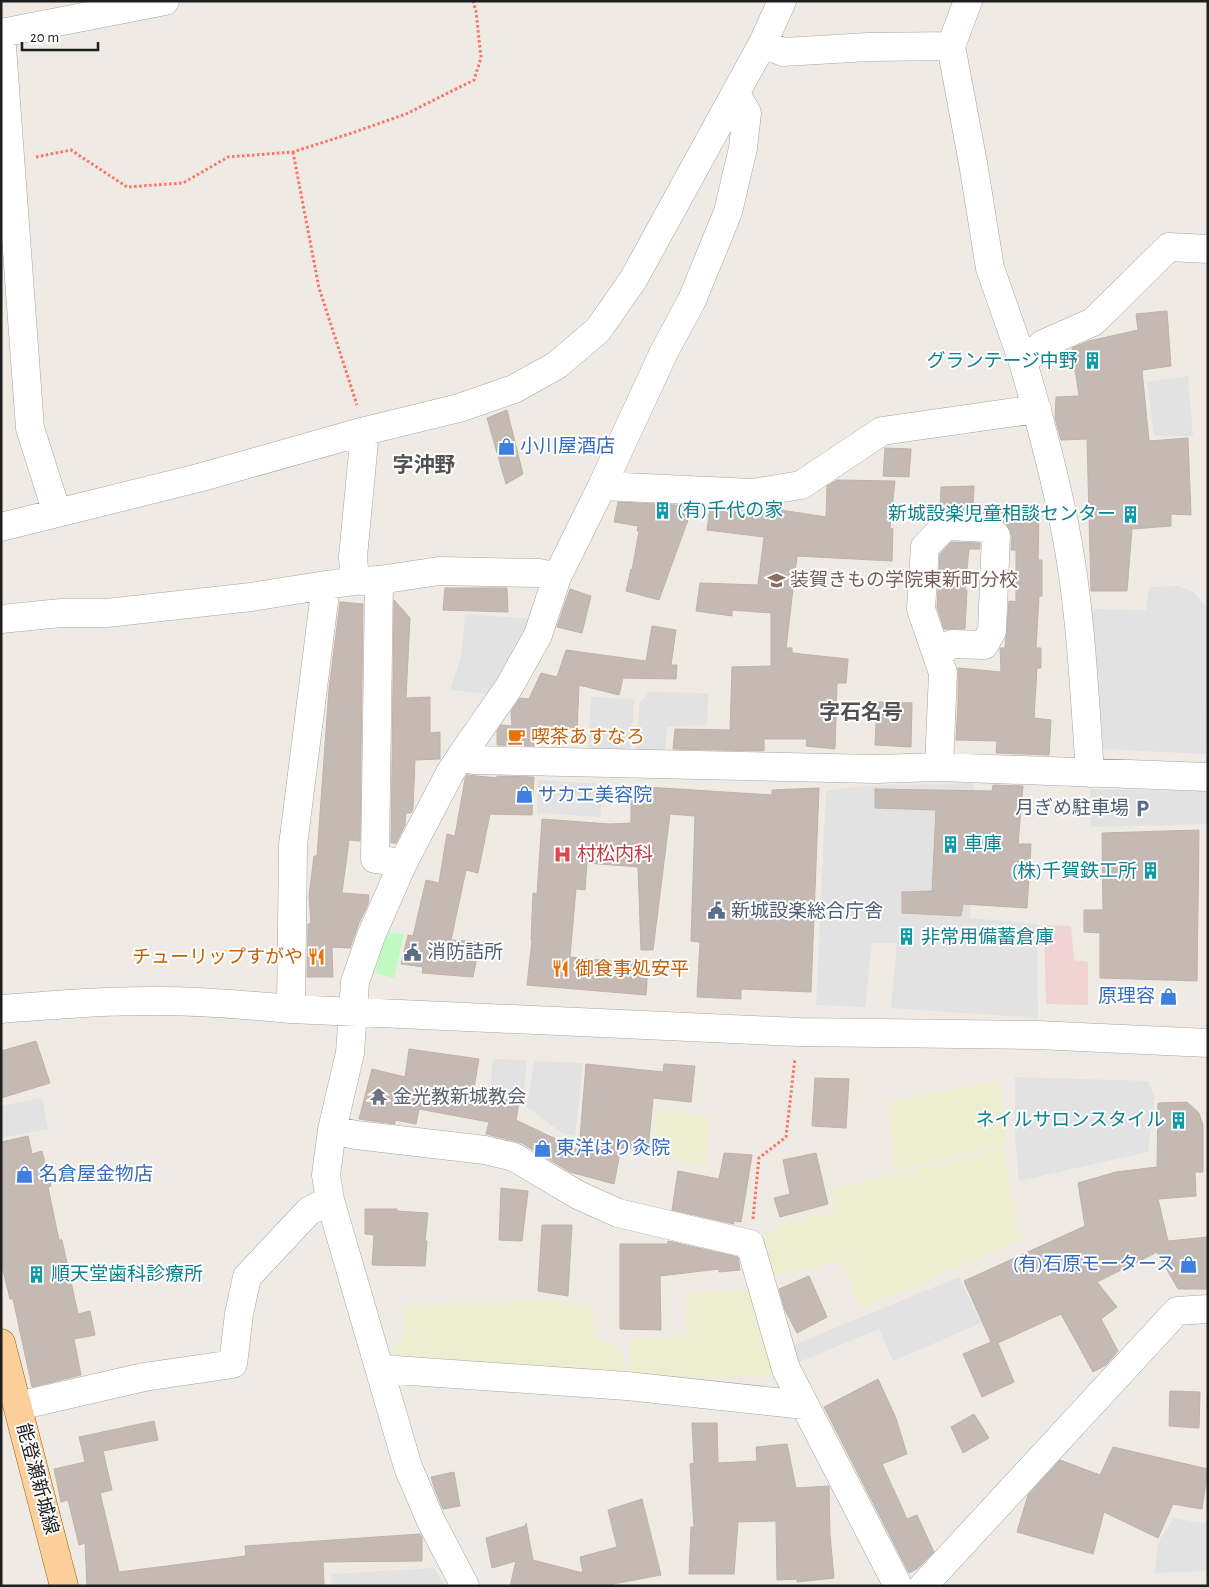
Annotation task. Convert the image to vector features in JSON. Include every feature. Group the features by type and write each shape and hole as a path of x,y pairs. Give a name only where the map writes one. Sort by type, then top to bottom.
{"main road":[{"name":"能登瀬新城線","path":"1,1343 64,1586"}],"street":[{"path":"57,513 30,428 6,163 1,33 165,1"},
{"path":"1,527 202,477 365,431 459,408 514,389 557,365 598,330 633,280 764,43 782,1"},
{"path":"968,1 951,46 974,163 990,268 1023,362 1037,409 1065,528 1078,614 1090,772"},
{"path":"764,43 783,52 869,46 951,46"},
{"path":"464,1586 430,1521 408,1467 381,1369 330,1200 326,1175 332,1130 350,1053 355,982 371,936 403,864 450,773 509,686 538,635 557,576 602,486 664,352 692,300 728,212 743,148 747,114 736,94"},
{"path":"1023,362 1043,344 1094,322 1169,247 1208,249"},
{"path":"602,486 752,493 801,485 882,431 1037,409"},
{"path":"365,431 353,557 367,581 375,859 403,864"},
{"path":"937,654 952,644 984,645 992,631 996,536 988,528 945,526 925,547 921,609 943,673 939,767"},
{"path":"1,619 61,613 107,613 251,597 326,585 439,572 557,576"},
{"path":"291,1008 293,845 326,585"},
{"path":"461,756 473,760 876,769 939,767 1208,777"},
{"path":"1,1009 80,1003 162,1000 291,1008 798,1032 974,1033 1208,1043"},
{"path":"332,1130 356,1135 484,1150 514,1158 578,1195 618,1213 750,1244 786,1370 898,1586"},
{"path":"18,1406 144,1377 233,1364 239,1314 247,1277 308,1211 330,1200"},
{"path":"923,1586 1176,1311 1208,1308"},
{"path":"381,1369 628,1386 804,1405"}],"path":[{"path":"6,163 71,150 127,186 183,184 228,157 293,152 349,134 406,114 474,80 481,58 476,11 473,1"},
{"path":"293,152 319,288 365,431"},
{"path":"750,1244 759,1158 786,1137 798,1032"}],"shaded area":[{"path":"1188,376 1193,436 1154,436 1147,382"},
{"path":"1178,586 1194,592 1208,610 1206,754 1099,749 1091,609 1146,610 1149,587"},
{"path":"465,614 532,619 492,694 450,690 461,658"},
{"path":"649,692 708,693 707,725 667,727 665,755 635,754 640,702"},
{"path":"591,697 634,699 631,752 588,752"},
{"path":"538,780 604,784 600,817 537,813"},
{"path":"974,783 970,918 1037,924 1038,1018 891,1008 897,943 872,943 865,1007 816,1005 826,791 861,786"},
{"path":"1090,789 1208,791 1208,824 1091,827"},
{"path":"1044,925 1071,926 1074,960 1088,962 1088,1005 1046,1004"},
{"path":"493,1059 527,1060 523,1095 490,1089"},
{"path":"534,1061 583,1063 575,1136 562,1133 527,1107"},
{"path":"1015,1077 1148,1081 1155,1098 1148,1152 1019,1181 1015,1139"},
{"path":"42,1098 48,1129 1,1138 1,1106"},
{"path":"959,1277 981,1323 893,1361 879,1329 792,1365 786,1348"},
{"path":"1174,1518 1208,1524 1208,1571 1155,1573 1158,1542"},
{"path":"434,1568 446,1586 331,1586 331,1574"}],"green space":[{"path":"386,932 404,934 394,978 375,973"},
{"path":"1000,1081 1006,1145 895,1171 888,1101"},
{"path":"657,1109 710,1116 707,1166 656,1156"},
{"path":"1003,1149 1021,1240 861,1309 842,1261 771,1277 760,1242 781,1224 835,1211 831,1189"},
{"path":"748,1290 778,1377 629,1378 631,1340 686,1335 687,1293"},
{"path":"542,1300 589,1303 597,1339 622,1348 621,1379 395,1362 394,1341 405,1340 403,1306"}],"building":[{"path":"1167,311 1171,366 1142,370 1149,441 1188,438 1191,515 1171,514 1171,526 1132,529 1127,591 1091,591 1087,439 1061,440 1055,418 1056,397 1079,396 1072,348 1089,341 1138,330 1136,314"},
{"name":"小川屋酒店","path":"507,410 523,474 506,484 487,418"},
{"path":"885,448 911,449 909,477 883,476"},
{"path":"837,480 895,481 890,528 893,529 892,561 797,556 786,648 792,648 792,653 848,659 846,683 837,683 835,749 806,746 807,739 764,739 764,751 673,749 675,729 730,730 732,667 771,666 771,613 732,610 732,616 696,611 700,583 758,585 764,537 707,530 710,507 759,513 759,508 761,507 826,517 827,486"},
{"path":"974,486 973,508 1039,511 1038,560 1042,560 1042,596 1039,596 1036,648 1041,648 1041,668 1037,668 1034,718 1051,720 1049,755 996,753 997,741 956,740 958,668 1001,672 1000,648 1005,648 1009,601 1016,602 1016,550 1011,550 1012,536 1007,525 999,517 989,512 940,511 941,487"},
{"path":"618,502 693,506 659,600 626,591 639,531 637,531 638,526 614,522"},
{"path":"951,542 980,543 980,549 969,549 965,590 967,590 965,629 944,629 937,607 940,554"},
{"path":"445,588 507,588 508,612 443,610"},
{"path":"570,589 591,596 582,633 557,627"},
{"path":"394,600 410,618 406,698 430,697 430,733 440,732 440,759 415,760 413,809 411,813 406,813 405,825 396,843 391,843"},
{"path":"340,602 363,604 360,841 349,840 342,893 369,895 368,904 350,948 332,947 333,977 307,977 308,924 311,924 309,896 314,856 317,856 329,689"},
{"path":"652,626 676,630 671,665 677,665 676,679 623,678 619,695 579,685 577,730 534,726 534,746 497,745 497,731 501,725 512,726 511,711 520,698 529,699 541,673 557,677 566,650 646,661"},
{"path":"877,702 912,703 911,747 875,745"},
{"path":"467,775 497,778 497,776 534,777 532,815 490,814 478,873 466,870 451,940 480,942 473,977 422,973 423,967 401,964 408,935 413,936 426,880 439,883 447,834 455,836"},
{"path":"993,785 1023,786 1018,844 1031,844 1027,908 963,904 961,916 902,913 902,892 932,891 936,810 875,808 875,789 992,791"},
{"path":"631,786 772,795 772,790 819,788 811,992 741,989 741,999 697,997 700,942 691,941 695,816 670,814 653,950 641,950 638,867 587,863 585,890 576,889 570,957 620,962 620,959 648,965 646,995 527,985 532,941 533,893 537,894 542,819 610,824 631,823"},
{"path":"1199,830 1197,981 1100,978 1100,933 1084,932 1084,910 1103,910 1102,833"},
{"path":"36,1041 50,1083 1,1098 1,1051"},
{"path":"409,1049 479,1059 473,1094 519,1102 516,1120 579,1150 586,1064 663,1072 664,1064 695,1066 691,1102 653,1098 648,1150 621,1148 614,1184 570,1172 522,1143 486,1134 489,1122 419,1109 416,1124 395,1120 395,1124 359,1119 372,1069 405,1077"},
{"path":"815,1078 849,1079 846,1128 812,1126"},
{"path":"1187,1102 1199,1113 1203,1125 1203,1172 1195,1172 1196,1196 1158,1199 1168,1241 1208,1237 1208,1289 1178,1289 1157,1252 1097,1282 1117,1307 1101,1319 1118,1351 1106,1365 1093,1372 1061,1314 998,1343 1014,1382 982,1397 963,1354 991,1342 964,1281 1085,1226 1078,1183 1116,1172 1157,1167 1158,1103"},
{"path":"28,1136 32,1154 42,1151 51,1186 48,1187 59,1240 62,1240 78,1314 90,1311 95,1335 74,1339 81,1375 32,1387 13,1299 10,1299 1,1262 1,1142"},
{"path":"724,1153 752,1155 741,1222 733,1221 734,1224 672,1210 678,1171 719,1179"},
{"path":"816,1153 828,1204 780,1217 774,1198 790,1194 783,1160"},
{"path":"501,1188 528,1191 522,1241 499,1240"},
{"path":"365,1209 397,1209 397,1211 428,1213 425,1266 372,1265 374,1235 365,1234"},
{"path":"542,1225 572,1225 568,1296 538,1291"},
{"path":"668,1241 738,1257 740,1270 719,1272 719,1269 660,1276 661,1330 620,1329 620,1244 668,1244"},
{"path":"809,1276 827,1317 797,1333 785,1310 779,1289"},
{"path":"878,1379 896,1418 907,1454 882,1464 907,1519 917,1515 934,1552 918,1568 909,1573 824,1407"},
{"path":"1170,1391 1200,1392 1199,1428 1169,1426"},
{"path":"974,1414 989,1438 963,1453 951,1427"},
{"path":"154,1421 158,1440 103,1451 112,1490 100,1493 119,1572 246,1556 245,1546 420,1534 422,1537 422,1561 323,1562 324,1586 87,1586 85,1543 79,1545 68,1500 61,1502 54,1469 85,1462 79,1437"},
{"path":"692,1423 717,1423 718,1463 757,1461 756,1447 787,1444 796,1488 829,1486 830,1535 834,1578 797,1582 797,1579 777,1580 776,1521 738,1522 734,1574 689,1574 691,1527 694,1527 690,1464 694,1463"},
{"path":"1113,1447 1208,1469 1202,1509 1173,1504 1158,1538 1104,1512 1093,1554 1017,1532 1028,1495 1060,1460 1100,1475"},
{"path":"454,1472 460,1506 443,1509 431,1477"},
{"path":"642,1499 661,1575 613,1584 613,1586 510,1586 516,1561 492,1568 486,1538 525,1526 526,1523 533,1560 583,1573 580,1557 617,1547 608,1510"}],"place":[{"name":"グランテージ中野","path":"1092,361"},
{"name":"小川屋酒店","path":"506,446"},
{"name":"(有)千代の家","path":"663,510"},
{"name":"新城設楽児童相談センター","path":"1130,514"},
{"name":"装賀きもの学院東新町分校","path":"776,580"},
{"name":"喫茶あすなろ","path":"517,737"},
{"name":"サカエ美容院","path":"524,795"},
{"name":"月ぎめ駐車場","path":"1143,808"},
{"name":"車庫","path":"950,844"},
{"name":"村松内科","path":"563,854"},
{"name":"(株)千賀鉄工所","path":"1151,871"},
{"name":"新城設楽総合庁舎","path":"717,911"},
{"name":"非常用備蓄倉庫","path":"907,937"},
{"name":"消防詰所","path":"413,952"},
{"name":"チューリップすがや","path":"317,957"},
{"name":"御食事処安平","path":"561,969"},
{"name":"原理容","path":"1169,996"},
{"name":"金光教新城教会","path":"379,1097"},
{"name":"ネイルサロンスタイル","path":"1179,1120"},
{"name":"東洋はり灸院","path":"542,1148"},
{"name":"名倉屋金物店","path":"25,1174"},
{"name":"(有)石原モータース","path":"1189,1264"},
{"name":"順天堂歯科診療所","path":"37,1274"}],"district":[{"name":"字沖野","path":"424,465"},
{"name":"字石名号","path":"861,712"}]}
